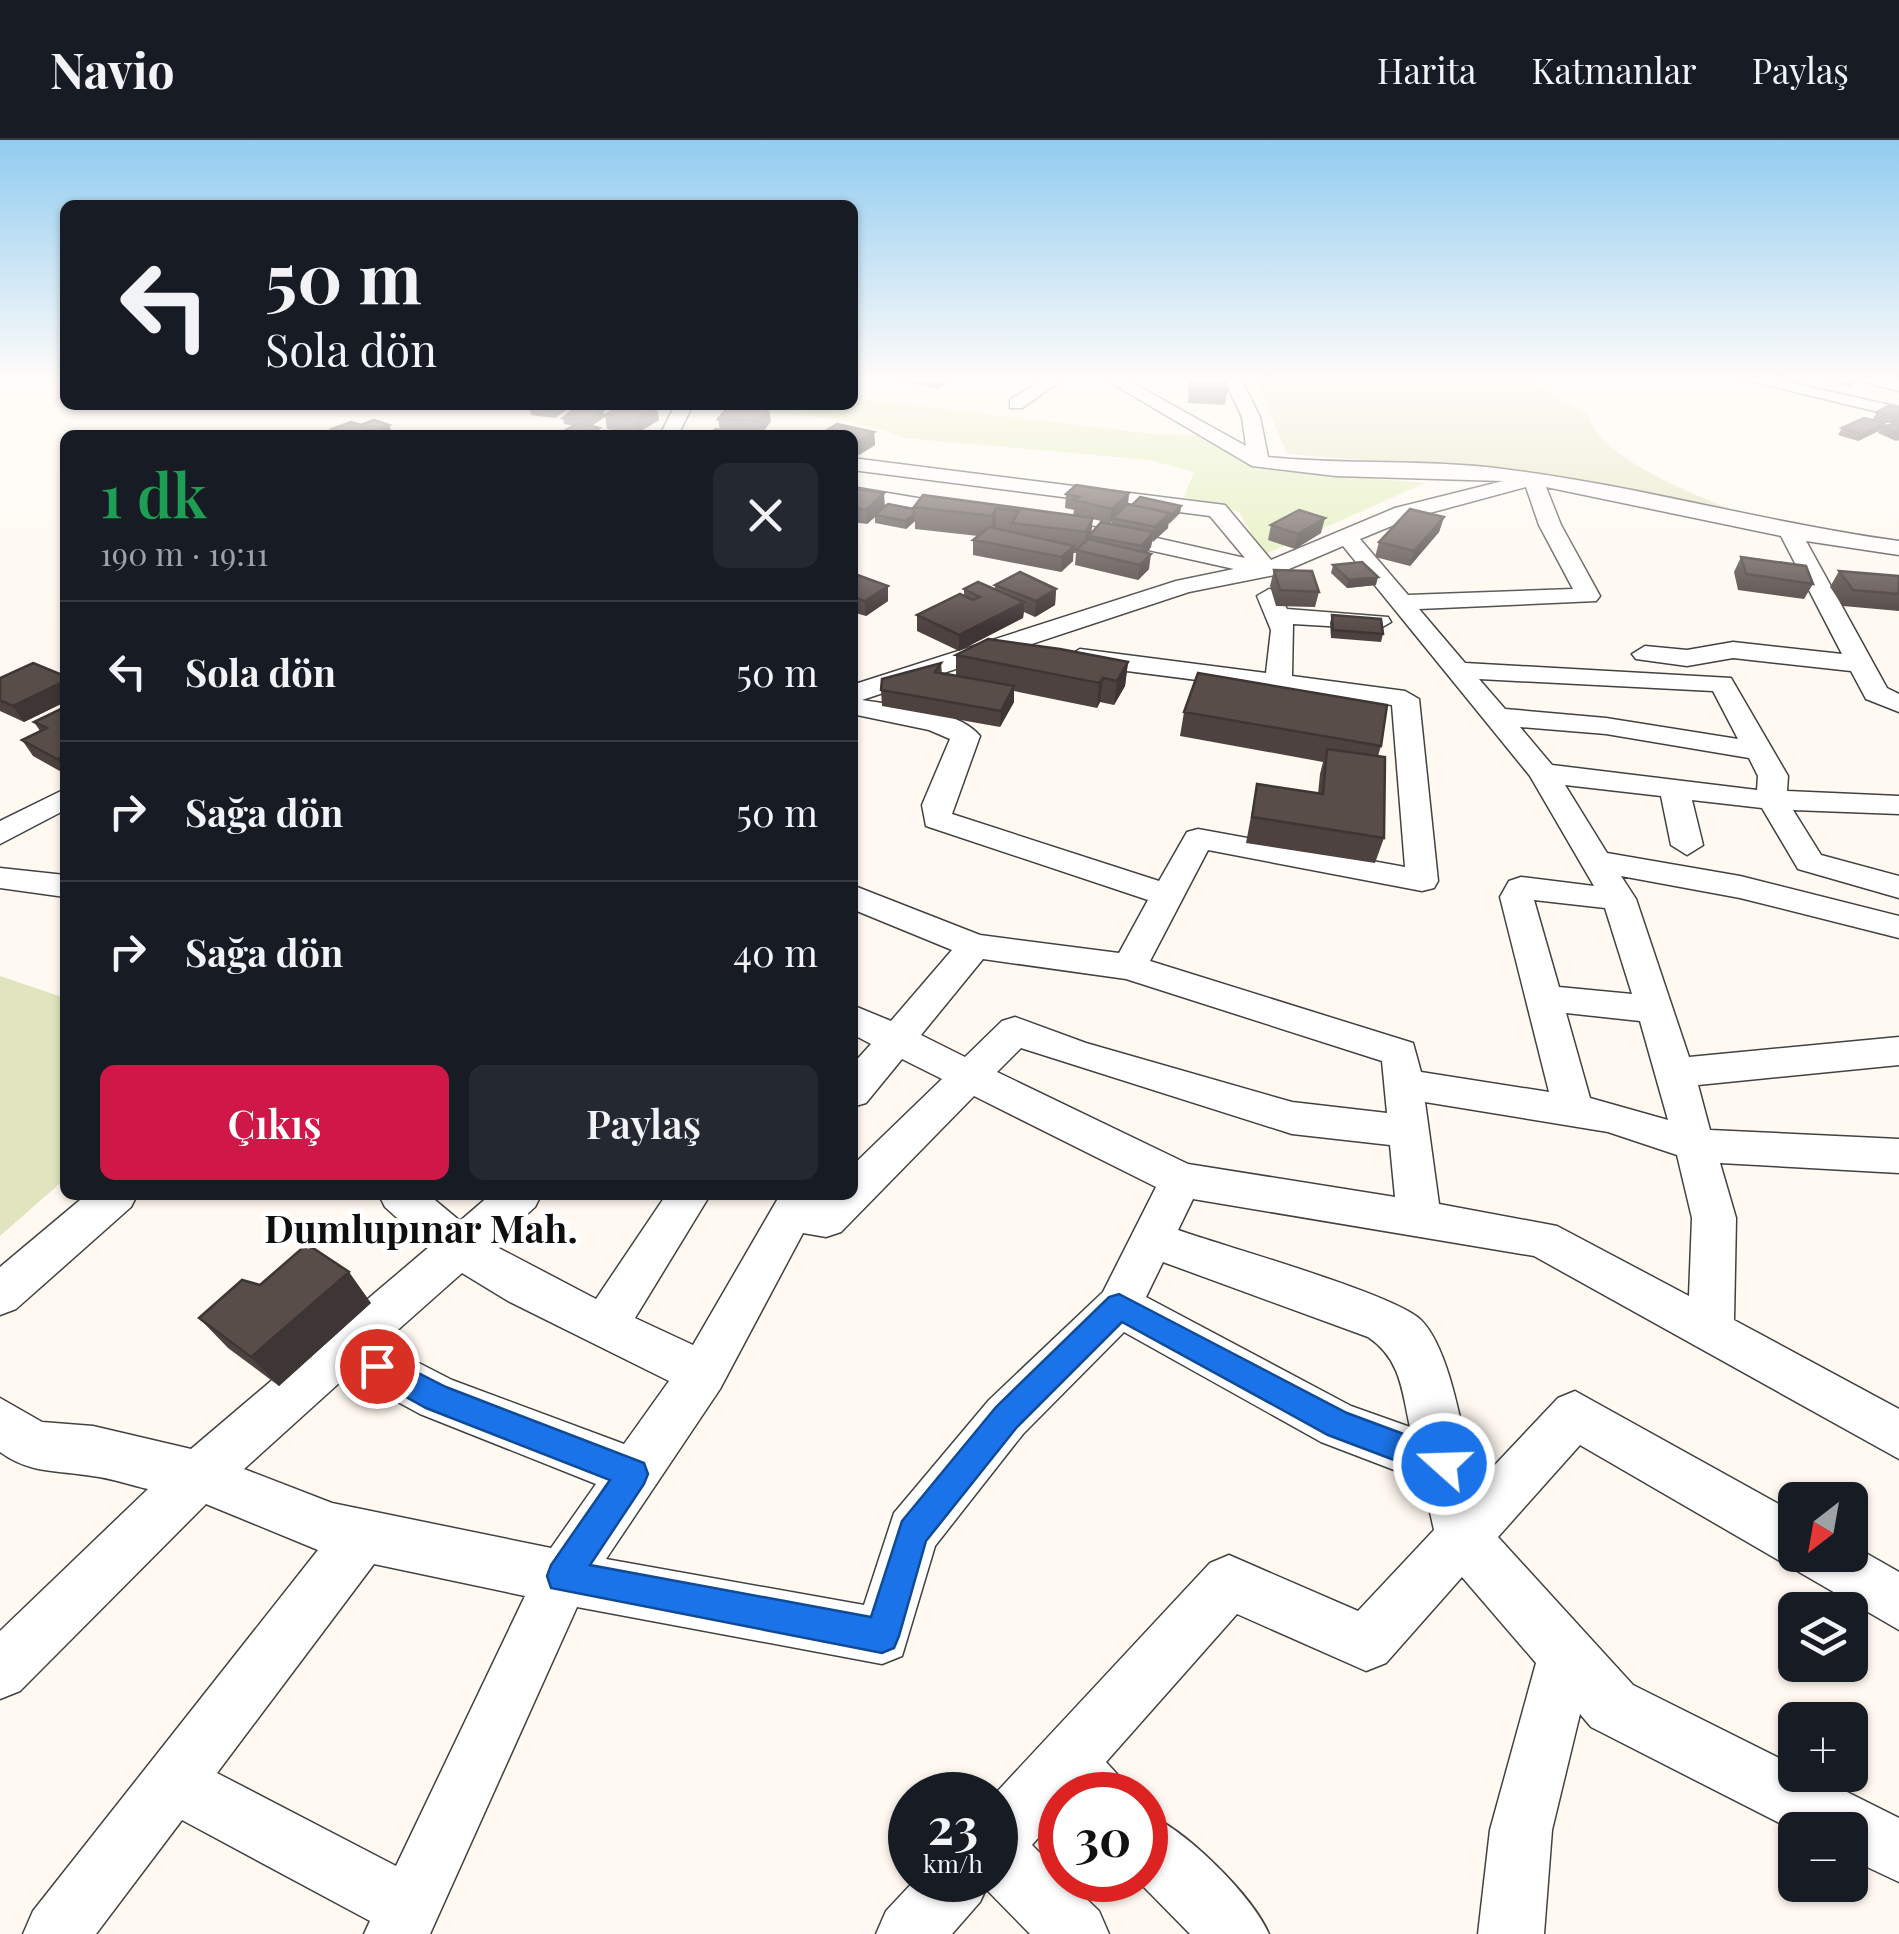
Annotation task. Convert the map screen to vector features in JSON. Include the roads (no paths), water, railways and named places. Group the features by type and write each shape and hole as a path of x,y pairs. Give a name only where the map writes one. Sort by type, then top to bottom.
{"street":[{"path":"1259,462 1533,479 1789,531 1899,548"},
{"path":"858,465 1217,510 1261,571 1283,630 1278,683"},
{"path":"858,693 1184,586 1261,571 1403,513 1533,479"},
{"path":"1401,602 1588,596 1550,525 1533,479"},
{"path":"858,494 1126,538 1261,571"},
{"path":"1789,531 1876,693 1899,704"},
{"path":"1347,536 1543,773 1619,898 1676,1074 1714,1218 1711,1332"},
{"path":"1278,616 1421,626"},
{"path":"1003,647 1405,699 1422,881 1198,839 1129,966"},
{"path":"1449,659 1505,648 1687,658 1718,650 1860,664"},
{"path":"1449,659 1722,684 1772,776 1772,800 1809,862 1899,886"},
{"path":"858,695 966,736 937,805 937,819 1168,895"},
{"path":"1500,718 1606,726 1758,751"},
{"path":"1543,773 1772,800 1899,805"},
{"path":"1674,789 1687,845"},
{"path":"3,830 60,801"},
{"path":"1596,861 1740,886 1899,927"},
{"path":"0,878 60,885"},
{"path":"1573,1110 1518,897 1521,888 1619,898"},
{"path":"858,898 975,946 1129,966 1400,1053 1419,1216"},
{"path":"858,1085 975,946"},
{"path":"1543,998 1655,1010"},
{"path":"858,1020 899,1037 968,1078 1182,1180 1419,1216 1542,1240 1899,1435"},
{"path":"858,1187 1015,1031 1075,1054 1292,1118 1409,1131"},
{"path":"1676,1074 1899,1051"},
{"path":"1404,1084 1573,1110 1694,1145 1899,1156"},
{"path":"0,1422 33,1446 93,1452 198,1476 332,1528 882,1636 913,1532 1006,1417 1119,1306 1182,1180"},
{"path":"0,1296 110,1200"},
{"path":"406,1200 460,1248 524,1287 703,1373"},
{"path":"0,1670 198,1476 348,1350 514,1200"},
{"path":"605,1325 687,1200"},
{"path":"172,1782 404,1921 563,1576 703,1373 796,1204 826,1220 845,1200"},
{"path":"1153,1240 1384,1322 1404,1335 1417,1355 1462,1538 1612,1706 1899,1851"},
{"path":"1119,1306 1338,1424 1444,1464"},
{"path":"348,1350 437,1398 633,1474"},
{"path":"1085,1772 1229,1582 1366,1643 1575,1415 1778,1532"},
{"path":"56,1934 363,1535"},
{"path":"1847,1572 1899,1602"},
{"path":"1510,1934 1521,1830 1566,1656"},
{"path":"1168,1867 1236,1934"},
{"path":"1018,1876 1076,1934"},
{"path":"909,1934 938,1902"}],"district":[{"name":"Dumlupınar Mah.","path":"421,1227"}]}
